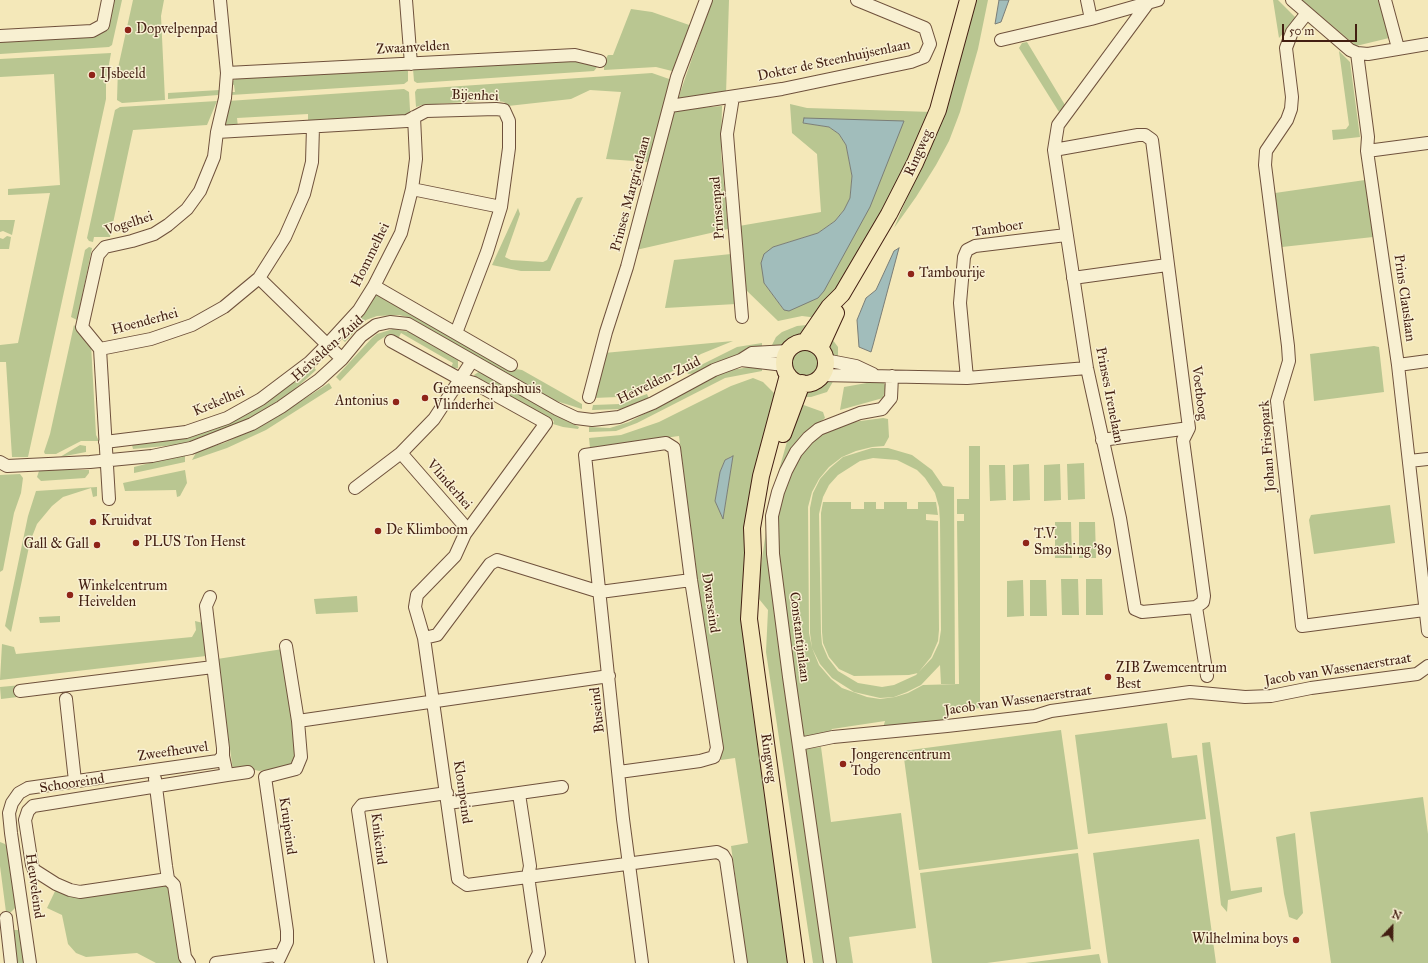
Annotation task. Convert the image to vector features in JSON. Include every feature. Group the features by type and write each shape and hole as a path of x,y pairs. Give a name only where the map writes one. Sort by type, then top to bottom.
{"main road":[{"name":"Ringweg","path":"818,356 836,313 842,294 889,214 915,163 935,117 951,65 968,0"},
{"path":"798,343 818,356 816,380 802,383 795,381 787,364 798,343"},
{"name":"Ringweg","path":"787,364 761,476 752,528 753,553 749,619 796,963"},
{"name":"Ringweg","path":"753,553 780,441 802,383"}],"street":[{"path":"0,36 92,31 103,25 108,0"},
{"name":"Vogelhei","path":"100,349 82,327 98,255 105,247 132,242 154,234 168,225 187,209 200,191 214,157 217,132 225,98 227,73 220,0"},
{"path":"406,0 411,64"},
{"name":"Prinses Margrietlaan","path":"589,397 606,332 627,267 679,71 706,0"},
{"name":"Dokter de Steenhuijsenlaan","path":"670,106 782,89 911,62 924,57 930,44 925,28 857,0"},
{"path":"1088,0 1091,19"},
{"path":"1292,0 1350,50 1357,53 1368,54 1428,44"},
{"path":"1385,0 1398,48"},
{"path":"1001,40 1091,19 1153,2"},
{"name":"Prinses Irenelaan","path":"1153,2 1058,125 1054,150 1087,368 1120,518 1135,609 1142,612 1196,607"},
{"name":"Johan Frisopark","path":"1307,13 1292,32 1286,48 1292,97 1291,109 1287,120 1266,151 1265,165 1288,346 1289,361 1277,401 1302,626 1424,610"},
{"name":"Prins Clauslaan","path":"1357,53 1368,137 1367,151 1398,365 1424,610 1428,631"},
{"name":"Zwaanvelden","path":"227,73 575,54 600,61"},
{"name":"Prinsenpad","path":"732,97 728,134 742,317"},
{"name":"Bijenhei","path":"217,132 407,121 426,111 504,110 509,121 509,148 501,207 487,252 456,333"},
{"name":"Hommelhei","path":"326,346 360,310 401,233 412,189 416,159 414,117"},
{"name":"Hoenderhei","path":"100,349 151,339 192,325 224,307 259,278 285,236 304,194 312,162 313,127"},
{"name":"Voetboog","path":"1054,150 1144,135 1152,140 1189,428 1183,440 1204,596 1203,602 1196,607"},
{"path":"1367,151 1428,143"},
{"path":"412,189 501,207"},
{"name":"Tamboer","path":"967,378 960,303 964,257 967,250 974,246 1066,235"},
{"path":"1073,278 1167,265"},
{"path":"259,278 326,346 342,359"},
{"path":"374,286 511,365"},
{"name":"Heivelden-Zuid","path":"4,464 106,460 152,456 191,448 252,424 305,391 342,359 361,336 376,325 390,322 408,324 557,409 576,418 592,420 620,417 653,404 714,370 741,360 752,353 787,364"},
{"path":"391,341 460,379 474,383 546,423 465,534"},
{"name":"Krekelhei","path":"105,442 186,432 226,418 261,399 310,362 326,346"},
{"path":"100,349 109,499"},
{"path":"818,356 876,376 967,378 1087,368"},
{"path":"355,488 401,452 434,419 472,361"},
{"path":"1398,365 1428,361"},
{"name":"Constantijnlaan","path":"830,963 812,847 773,554 772,516 778,492 786,471 796,452 808,438 819,429 860,413 882,409 891,398 892,376"},
{"path":"1102,440 1189,428"},
{"name":"Dwarseind","path":"585,455 666,443 674,448 691,580 717,748 714,757 700,761 619,772"},
{"name":"Vlinderhei","path":"401,452 462,523 465,534 455,556 417,595 414,607 424,638"},
{"name":"Buseind","path":"585,455 629,863 642,963"},
{"path":"1409,461 1428,459"},
{"path":"424,638 437,635 490,564 497,560 600,592 691,580"},
{"name":"Zweefheuvel","path":"9,812 12,803 19,793 28,788 208,763 218,761 223,756 206,606 210,597"},
{"path":"1196,607 1207,676"},
{"name":"Klompeind","path":"424,638 448,798 458,879 466,885 717,852 724,855 726,860 741,963"},
{"path":"286,646 298,721 609,676"},
{"path":"20,691 212,662"},
{"name":"Jacob van Wassenaerstraat","path":"799,744 833,736 947,726 1035,716 1050,711 1190,692 1245,697 1271,696 1311,688 1418,674 1428,666"},
{"path":"66,699 75,781"},
{"name":"Kruipeind","path":"279,961 287,942 265,777 296,769 301,757 298,721"},
{"path":"223,756 227,775"},
{"path":"153,770 168,879 174,885 185,957 189,963"},
{"path":"156,786 248,772"},
{"name":"Schooreind","path":"156,786 33,806 28,811 25,820 34,870 70,890 80,892 168,879"},
{"name":"Knikeind","path":"381,963 358,810 362,805 519,794 562,787"},
{"path":"519,794 530,866 528,876 539,953 534,963"},
{"name":"Heuveleind","path":"9,812 5,834 30,963"},
{"path":"11,963 3,919 22,916"},
{"path":"216,963 275,955 279,961"}],"green space":[{"path":"114,0 122,0 112,45 109,47 0,54 0,41 96,35 105,31 111,19"},
{"path":"133,0 164,0 161,16 165,100 122,103 117,100 118,68"},
{"path":"712,0 729,0 726,94 678,99"},
{"path":"974,0 988,0 978,49 960,112 949,141 936,165 894,228 944,112 961,57"},
{"path":"1273,0 1278,0 1296,18 1279,38"},
{"path":"1302,0 1383,0 1391,27 1389,38 1356,46"},
{"path":"631,9 652,12 692,26 675,70 672,71 656,67 604,70 604,62 608,55 613,55"},
{"path":"1027,42 1065,105 1059,112 1019,48 1022,43"},
{"path":"1339,51 1350,62 1360,137 1333,140 1332,130 1346,129 1349,125"},
{"path":"111,53 106,81 106,99 28,457 12,457 6,362 0,362 0,345 18,343 50,193 8,195 8,189 60,185 54,74 0,77 0,59"},
{"path":"573,57 595,64 597,67 594,71 417,83 414,81 413,69"},
{"path":"403,67 408,71 408,81 404,84 231,95 231,92 235,92 234,85 230,84 238,78"},
{"path":"652,73 672,80 648,162 606,159 621,92 590,90 571,99 508,106 504,102 492,100 422,105 416,107 415,92 417,89"},
{"path":"404,89 409,92 410,114 404,117 308,123 308,114 237,118 238,127 232,128 226,125 224,121 228,101"},
{"path":"220,90 218,95 168,99 168,93"},
{"path":"217,101 207,125 133,130 110,237 94,237 93,242 89,241 87,238 115,110 120,107"},
{"path":"790,104 807,108 932,112 873,234 818,318 802,316 778,321 745,289 739,226 821,212 817,154 792,133","holes":["904,121 784,310 764,283 773,247 818,233 835,221 844,210 850,198 852,176 846,145 839,134 829,127 803,123"]},
{"path":"722,106 721,153 728,229 636,250 675,110"},
{"path":"1365,180 1373,237 1282,247 1275,193"},
{"path":"583,197 550,271 521,271 492,265 518,208 520,214 505,257 511,260 543,262 547,260 575,201 577,198"},
{"path":"0,220 15,220 12,235 3,231 0,232"},
{"path":"7,236 11,237 9,249 0,249 0,238 3,239"},
{"path":"89,247 92,248 77,320 71,317 85,250"},
{"path":"731,254 736,304 665,308 674,260"},
{"path":"376,294 379,294 509,368 522,370 582,404 582,409 553,400 411,318 399,315 377,316 366,320 345,342 339,336"},
{"path":"74,325 91,344 96,435 99,441 81,441 56,454 45,454 44,452 50,434"},
{"path":"807,325 806,333 791,339 779,347 771,347 776,337 782,332 797,326"},
{"path":"393,329 409,332 458,359 458,368 450,369 453,363 401,333 398,339 386,336 378,341 340,381 336,377 372,338 377,334"},
{"path":"832,339 838,347 838,359 828,350"},
{"path":"733,341 701,354 661,378 618,397 593,398 604,353"},
{"path":"762,343 762,348 746,350 700,373 688,374 687,372 737,347"},
{"path":"1374,346 1379,347 1384,392 1314,401 1310,354"},
{"path":"805,350 814,354 818,363 814,372 805,376 796,372 792,363 796,354"},
{"path":"762,365 762,371 725,378 637,423 616,431 589,432 589,427 610,428 629,422 725,371"},
{"path":"313,366 316,370 291,393 245,421 202,438 176,445 133,449 132,445 161,442 261,405 277,395 284,386 290,385 298,380"},
{"path":"480,371 579,427 578,429 553,424 554,421 512,397 495,392 495,387 482,380 477,381 474,375"},
{"path":"753,378 763,382 776,395 747,546 792,963 747,963 731,846 748,843 735,758 721,760 679,436 590,448 589,438 621,435 659,422 731,386","holes":["733,456 723,518 715,501 720,472 725,460"]},
{"path":"835,378 827,392 811,397 804,397 806,389 824,380"},
{"path":"882,381 886,386 883,398 840,410 844,387"},
{"path":"329,383 332,388 266,430 227,448 192,460 197,451 224,443 267,423"},
{"path":"647,394 649,399 621,409 592,410 593,405 620,404"},
{"path":"798,403 823,412 825,418 815,426 773,491"},
{"path":"883,418 888,419 889,437 884,446 856,451 842,457 829,467 819,479 812,492 808,507 809,633 812,648 819,665 831,679 842,688 867,697 880,699 895,697 908,693 923,685 959,684 957,521 964,521 964,514 957,514 957,499 969,499 969,446 980,446 980,708 946,712 947,721 883,728 885,721 832,729 830,732 804,739 775,540 775,519 782,492 800,455 822,431 853,422"},
{"path":"80,445 86,446 86,452 60,457"},
{"path":"872,448 888,448 912,455 932,470 943,486 954,487 955,684 941,684 940,665 921,685 894,697 880,698 854,692 832,678 820,664 812,648 810,633 810,508 813,493 820,479 843,457","holes":["873,458 897,460 917,470 925,478 935,493 939,507 941,630 939,643 932,658 916,675 894,685 882,687 858,683 838,671 828,658 822,644 819,514 823,497 829,485 838,475 860,461"]},
{"path":"185,454 185,462 134,473 134,467"},
{"path":"1084,463 1085,499 1068,500 1067,464"},
{"path":"1029,464 1030,500 1013,501 1013,465"},
{"path":"1060,464 1061,500 1044,501 1044,465"},
{"path":"989,465 1005,465 1006,500 990,501"},
{"path":"89,470 89,473 85,478 41,481 37,477 39,471"},
{"path":"185,470 187,483 180,496 177,497 176,490 125,491 123,483"},
{"path":"20,474 23,478 21,493 14,513 3,570 0,572 0,475"},
{"path":"97,487 97,496 93,497 91,488 63,497 52,506 37,524 30,542 11,632 5,626 28,516 36,491"},
{"path":"823,502 851,502 851,509 864,509 864,502 876,502 876,509 884,509 884,502 907,502 907,509 918,509 918,502 936,502 938,515 926,514 926,520 938,521 938,641 931,657 918,673 909,675 854,676 839,669 829,657 823,643 822,632 821,513"},
{"path":"1390,505 1395,543 1314,554 1309,520 1311,515"},
{"path":"768,518 766,541 825,963 813,963 766,652 768,610 759,599 759,579"},
{"path":"1055,522 1071,522 1072,558 1055,558"},
{"path":"1079,522 1095,522 1096,558 1079,558"},
{"path":"1061,579 1078,579 1079,615 1062,615"},
{"path":"1086,579 1102,579 1103,615 1086,615"},
{"path":"1023,580 1024,616 1007,617 1007,581"},
{"path":"1030,580 1046,580 1047,616 1030,616"},
{"path":"357,596 358,612 316,614 314,599"},
{"path":"60,616 60,622 40,623 39,617"},
{"path":"195,621 203,623 206,656 0,680 2,644 14,647 16,654 192,637 196,630"},
{"path":"283,649 298,757 292,766 259,771 251,769 233,770 217,659"},
{"path":"76,680 77,690 1,699 0,687"},
{"path":"1167,723 1172,758 1197,755 1206,819 1088,834 1075,735"},
{"path":"1061,730 1078,849 919,870 903,751"},
{"path":"1210,742 1231,891 1262,887 1262,892 1228,900 1227,912 1221,905 1203,755 1202,743"},
{"path":"821,747 831,822 901,813 916,928 849,937 853,963 836,963 805,749"},
{"path":"1423,797 1428,834 1428,963 1331,963 1310,812"},
{"path":"1295,833 1303,913 1297,920 1289,917 1284,894 1276,837"},
{"path":"1199,839 1216,963 1108,963 1093,853"},
{"path":"0,842 5,844 8,848 16,907 11,912 6,912 0,866"},
{"path":"1078,853 1091,949 987,963 932,963 920,873"},
{"path":"164,882 170,886 182,963 156,963 137,953 86,957 76,953 68,944 62,915 47,908 57,887 75,894"},
{"path":"14,930 19,930 24,963 15,963 11,934"},
{"path":"1099,954 1101,963 1025,963"}],"water":[{"path":"999,0 1009,0 1001,22 995,24"},
{"path":"804,118 904,121 870,207 824,291 818,298 789,311 784,310 764,283 761,263 764,254 773,247 818,233 835,221 844,210 850,198 852,176 846,145 839,134 829,127 803,123"},
{"path":"899,248 871,352 859,347 857,320 866,298 876,290 894,251"},
{"path":"733,456 723,519 715,501 720,472 725,460"}],"place":[{"name":"Dopvelpenpad","path":"128,30"},
{"name":"IJsbeeld","path":"92,75"},
{"name":"Tambourije","path":"911,274"},
{"name":"Gemeenschapshuis Vlinderhei","path":"425,398"},
{"name":"Antonius","path":"396,402"},
{"name":"Kruidvat","path":"93,522"},
{"name":"De Klimboom","path":"378,531"},
{"name":"PLUS Ton Henst","path":"136,543"},
{"name":"T.V. Smashing '89","path":"1026,543"},
{"name":"Gall & Gall","path":"97,545"},
{"name":"Winkelcentrum Heivelden","path":"70,595"},
{"name":"ZIB Zwemcentrum Best","path":"1108,677"},
{"name":"Jongerencentrum Todo","path":"843,764"},
{"name":"Wilhelmina boys","path":"1296,940"}]}
